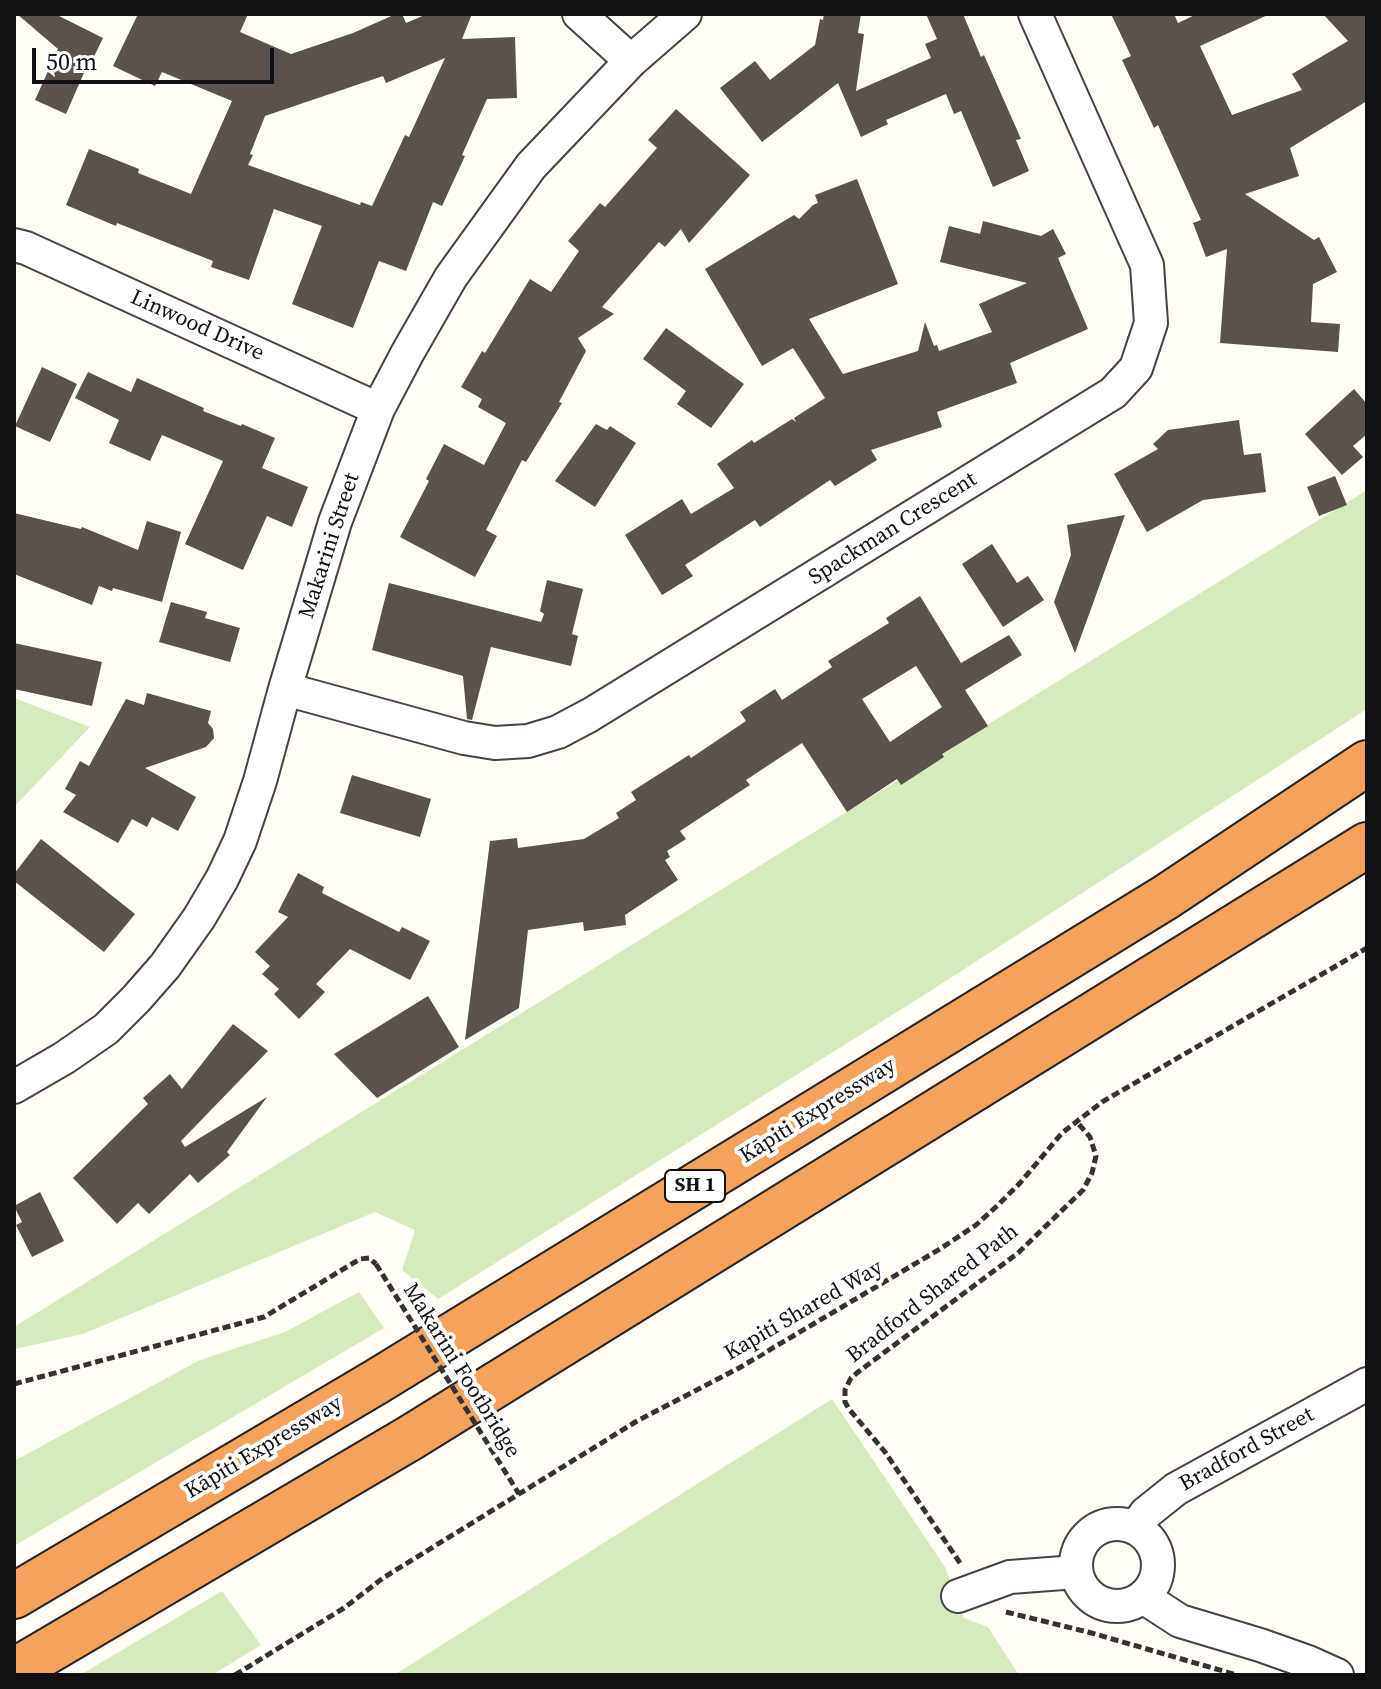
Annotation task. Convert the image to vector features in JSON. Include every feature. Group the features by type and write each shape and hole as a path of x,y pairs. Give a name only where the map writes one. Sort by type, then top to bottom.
{"highway":[{"name":"Kāpiti Expressway","path":"14,1596 376,1382 1166,897 1367,763"},
{"path":"14,1671 410,1438 1367,845"}],"street":[{"path":"579,14 631,61"},
{"name":"Makarini Street","path":"14,1087 106,1029 165,966 199,918 240,841 335,522 378,409 408,352 451,277 531,166 631,61 685,14"},
{"name":"Spackman Crescent","path":"285,689 464,738 495,743 528,741 558,732 1113,393 1136,368 1151,323 1147,265 1035,14"},
{"name":"Linwood Drive","path":"14,245 378,409"},
{"name":"Bradford Street","path":"1135,1528 1146,1513 1176,1489 1367,1384"},
{"path":"1109,1525 1135,1528 1151,1542 1157,1556 1158,1571 1153,1585 1143,1597 1117,1607 1090,1597 1081,1586 1076,1572 1077,1556 1083,1541 1095,1530 1109,1525"},
{"path":"961,1582 1076,1572"},
{"path":"1143,1597 1180,1621 1260,1645 1337,1675"}],"path":[{"name":"Kapiti Shared Way","path":"235,1675 344,1608 383,1578 637,1421 739,1368 940,1249 976,1225 1020,1183 1046,1150 1076,1121 1102,1102 1367,948"},
{"name":"Bradford Shared Path","path":"961,1582 885,1452 849,1409 845,1402 845,1390 858,1372 1018,1253 1083,1190 1096,1156 1090,1137 1076,1121"},
{"name":"Makarini Footbridge","path":"14,1384 264,1317 360,1259 369,1258 376,1264 519,1494"},
{"path":"997,1611 1077,1629 1237,1675"}],"green space":[{"path":"1367,490 1367,709 921,997 438,1299 402,1270 415,1230 375,1212 83,1334 14,1349 14,1327"},
{"path":"14,698 90,727 14,807"},
{"path":"359,1292 384,1328 14,1546 14,1461 200,1360 285,1332"},
{"path":"832,1399 945,1567 964,1618 988,1627 1019,1675 394,1675"},
{"path":"222,1591 261,1645 212,1675 80,1675"}],"building":[{"path":"17,14 55,14 103,38 66,114 35,100 58,49"},
{"path":"138,14 248,14 240,32 291,54 353,33 396,14 402,14 406,23 427,14 472,14 462,39 515,37 517,98 487,99 442,206 433,202 406,271 379,261 353,328 292,304 322,226 274,209 249,280 211,267 213,261 66,205 89,149 191,194 232,101 162,72 155,86 113,66","holes":["445,58 409,137 405,135 372,206 361,202 360,205 248,165 265,116 383,76 386,83"]},
{"path":"824,14 861,14 858,33 864,34 856,91 931,58 925,44 937,39 926,14 963,14 1021,139 1016,140 1029,171 993,187 961,111 954,114 946,94 886,120 888,124 861,137 838,83 762,142 720,88 755,61 770,80 815,45 820,19 823,20"},
{"path":"1111,14 1174,14 1178,23 1197,14 1270,14 1200,46 1232,115 1302,90 1292,74 1348,41 1323,14 1367,14 1367,101 1290,148 1299,176 1245,194 1314,240 1319,237 1337,272 1313,284 1311,322 1340,324 1338,352 1220,343 1227,249 1206,257 1193,223 1201,220 1158,125 1154,128 1122,60 1131,56"},
{"path":"676,109 750,175 689,243 681,229 665,247 659,242 602,307 614,314 578,338 586,351 559,402 562,403 526,462 522,460 486,530 497,536 475,577 400,537 444,444 484,465 506,423 478,407 482,399 461,387 530,279 551,292 579,251 568,241 600,203 605,207 657,148 648,140"},
{"path":"857,179 898,284 809,319 843,374 918,351 925,322 939,351 992,332 979,304 1027,283 940,262 949,226 980,234 983,221 1041,236 1053,229 1066,254 1058,258 1088,329 1010,363 1017,383 937,412 942,427 871,450 877,460 835,486 830,480 760,527 755,520 685,565 693,576 662,595 625,535 682,499 691,514 734,488 717,464 752,440 754,443 792,419 796,422 794,418 825,398 793,348 762,366 705,269 794,215 799,219 818,203 815,195"},
{"path":"666,328 744,384 711,428 677,404 686,391 643,359"},
{"path":"42,367 77,384 50,442 15,426"},
{"path":"88,372 131,392 137,378 204,408 203,411 275,438 262,468 308,487 292,527 267,516 243,570 185,544 223,461 162,435 150,461 109,443 119,420 75,398"},
{"path":"1354,389 1367,404 1367,434 1353,446 1363,457 1342,475 1305,434"},
{"path":"1239,420 1244,455 1261,453 1266,492 1203,500 1147,532 1114,474 1158,449 1153,444 1168,430"},
{"path":"596,424 607,430 610,426 636,443 595,507 555,481"},
{"path":"1335,476 1347,505 1319,516 1307,487"},
{"path":"14,513 82,527 138,550 147,521 181,532 162,602 99,586 92,605 14,574"},
{"path":"1125,515 1075,653 1054,602 1071,555 1067,525"},
{"path":"992,544 1017,583 1028,576 1044,600 1003,627 962,564"},
{"path":"547,580 583,589 572,634 578,636 571,666 491,647 472,720 467,719 463,676 372,650 389,583 541,622 544,614 540,611"},
{"path":"920,596 961,663 1009,635 1022,655 965,690 988,726 942,754 944,757 901,785 897,779 847,812 802,743 746,780 750,785 680,831 686,839 667,851 670,857 665,860 678,880 625,915 626,925 584,931 583,922 528,930 519,1008 465,1040 490,841 517,838 518,848 584,839 619,818 616,813 636,800 631,792 689,755 691,758 746,721 740,712 775,689 782,700 832,667 828,661 889,623 886,618","holes":["916,666 942,707 890,742 862,699"]},
{"path":"171,602 207,612 205,618 240,628 230,662 159,642"},
{"path":"14,643 102,662 92,706 14,689"},
{"path":"147,693 211,711 208,723 213,729 214,738 206,747 145,768 196,797 178,831 152,817 147,827 132,819 118,843 63,812 76,795 65,789 80,761 89,766 126,699 144,705"},
{"path":"352,775 431,799 420,837 340,813"},
{"path":"41,839 135,914 104,952 14,881 14,874"},
{"path":"298,873 324,887 322,893 399,932 402,927 430,941 410,980 350,949 316,984 325,992 299,1019 274,994 279,989 262,974 270,966 255,952 288,917 278,912"},
{"path":"428,996 459,1047 377,1098 334,1054"},
{"path":"233,1024 268,1051 181,1141 185,1147 267,1097 227,1152 230,1155 198,1183 190,1174 149,1214 138,1203 117,1224 73,1178 148,1104 143,1098 170,1074 182,1089"},
{"path":"40,1192 64,1241 32,1257 16,1225 22,1222 14,1206"}]}
